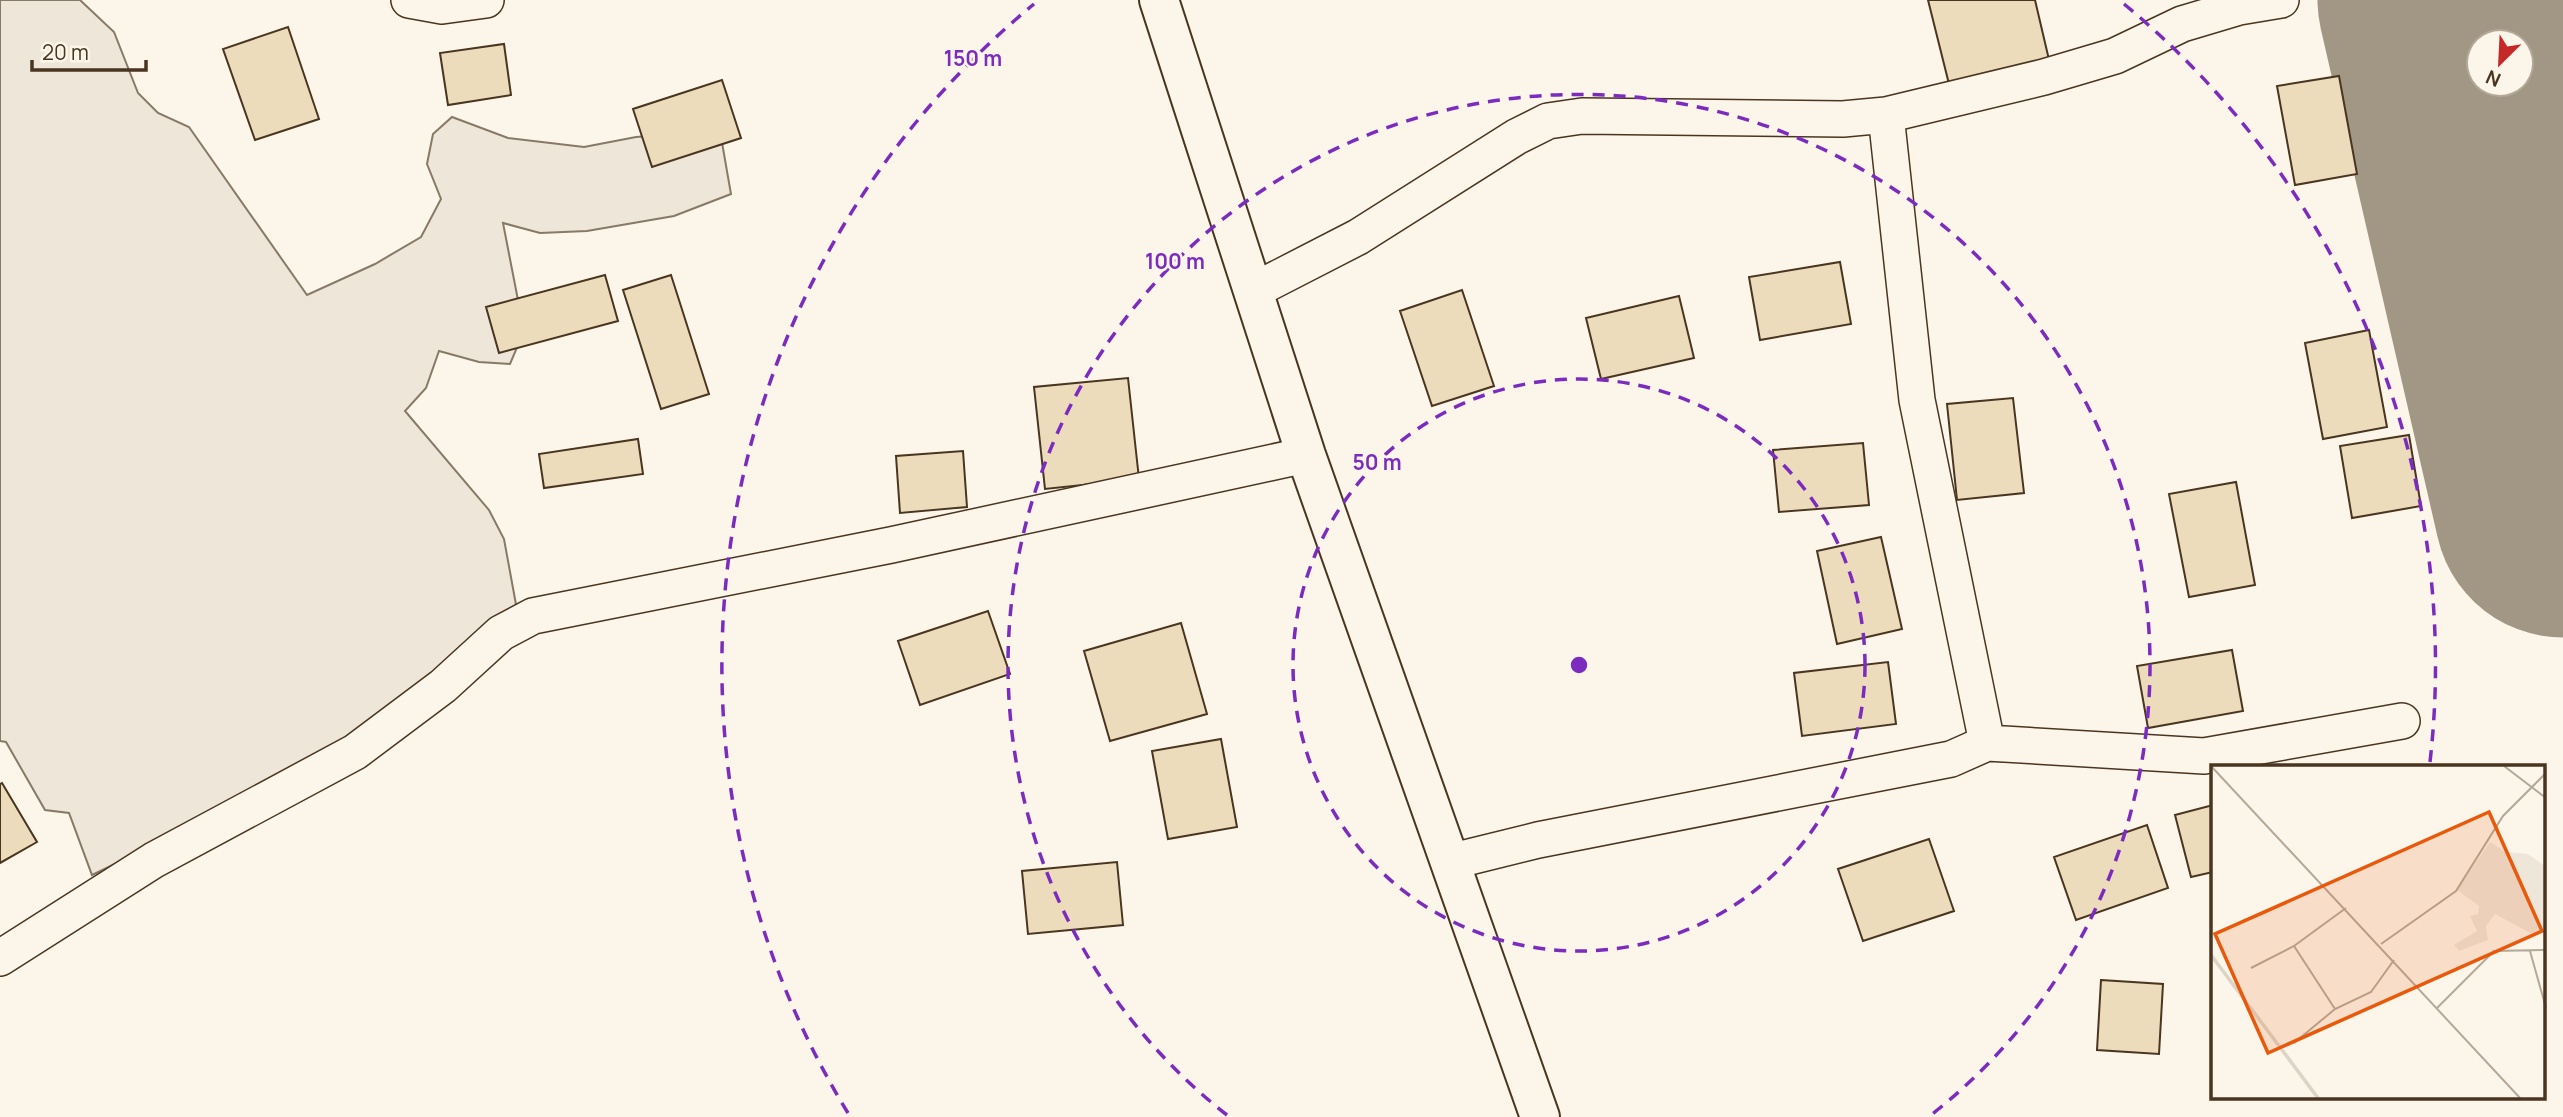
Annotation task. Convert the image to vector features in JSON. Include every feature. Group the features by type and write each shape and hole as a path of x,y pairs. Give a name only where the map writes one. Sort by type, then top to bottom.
{"main road":[{"path":"1159,0 1306,455 1540,1117"}],"street":[{"path":"409,0 442,6 486,0"},
{"path":"1253,291 1358,237 1516,137 1548,121 1582,116 1843,119 1886,114 2044,77 2115,56 2182,24 2239,7 2281,0"},
{"path":"1886,114 1917,400 1987,743"},
{"path":"0,958 154,860 355,752 443,686 501,633 533,616 891,545 1306,455"},
{"path":"1450,862 1538,840 1951,759 1987,743 2204,755 2402,721"}],"shaded area":[{"path":"0,0 80,0 114,32 138,93 158,113 189,127 307,295 375,264 421,237 441,199 427,164 433,134 452,117 508,138 584,147 636,137 720,131 731,194 674,216 587,231 540,233 503,223 524,331 510,364 479,362 439,351 426,388 405,411 489,510 504,539 517,610 429,694 144,850 92,875 69,813 45,810 6,742 0,741"}],"building":[{"path":"1928,0 2035,0 2050,64 1950,88"},
{"path":"288,27 319,119 255,140 223,49"},
{"path":"504,44 511,95 448,105 440,53"},
{"path":"2339,76 2357,174 2295,185 2277,86"},
{"path":"722,80 741,138 652,167 633,109"},
{"path":"1840,262 1851,324 1760,340 1749,277"},
{"path":"605,275 618,321 499,353 486,307"},
{"path":"671,275 709,394 661,409 623,290"},
{"path":"1462,290 1494,386 1432,406 1400,311"},
{"path":"1679,296 1694,358 1601,379 1586,318"},
{"path":"2369,330 2387,427 2323,439 2305,343"},
{"path":"1128,378 1139,479 1045,489 1034,387"},
{"path":"2013,398 2024,493 1957,500 1947,404"},
{"path":"2409,435 2421,506 2352,518 2340,446"},
{"path":"638,439 643,474 544,488 539,454"},
{"path":"1863,443 1869,505 1779,512 1773,450"},
{"path":"963,451 967,507 900,513 896,456"},
{"path":"2236,482 2255,585 2189,597 2169,494"},
{"path":"1881,537 1902,629 1837,644 1817,551"},
{"path":"988,611 1010,674 920,705 898,641"},
{"path":"1181,623 1207,714 1110,741 1084,651"},
{"path":"2232,650 2243,711 2148,728 2137,666"},
{"path":"1888,662 1896,724 1802,736 1794,673"},
{"path":"1221,739 1237,827 1168,839 1152,751"},
{"path":"2,783 37,842 0,863 0,784"},
{"path":"2211,806 2211,872 2191,877 2175,815"},
{"path":"2147,825 2168,888 2076,920 2054,857"},
{"path":"1929,839 1954,911 1863,941 1838,869"},
{"path":"1117,862 1123,925 1028,934 1022,871"},
{"path":"2101,980 2163,984 2159,1054 2097,1050"}],"runway":[{"path":"2446,0 2563,509"}]}
